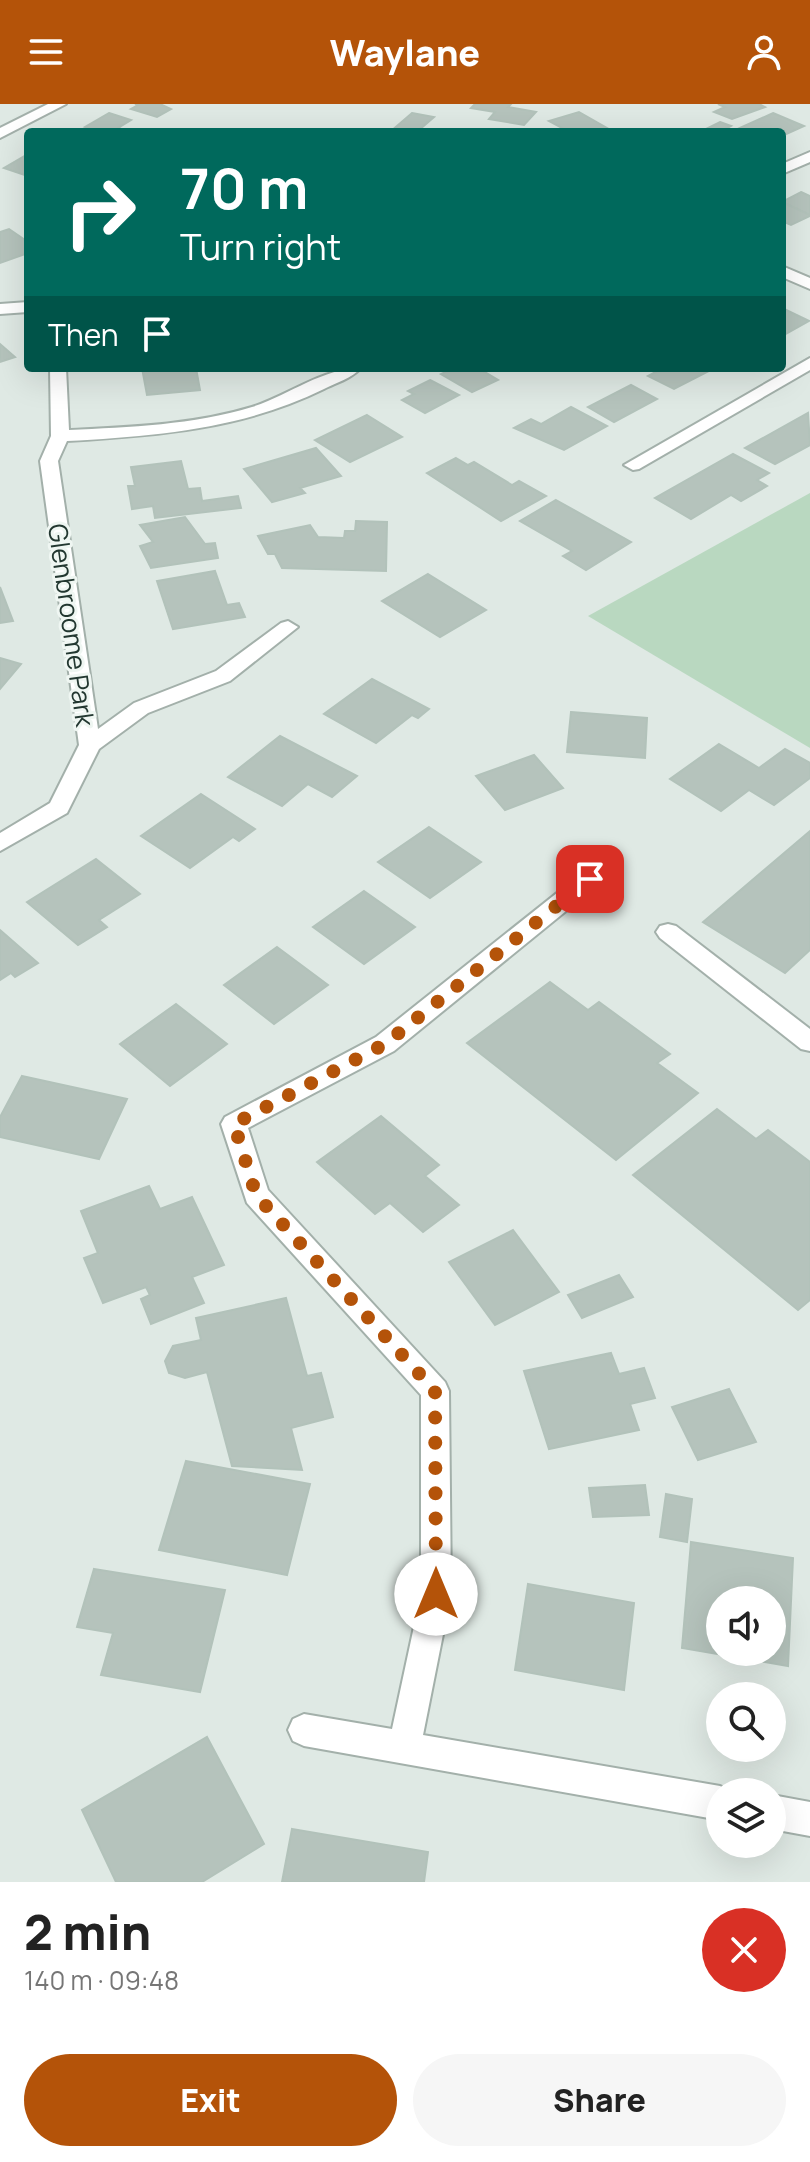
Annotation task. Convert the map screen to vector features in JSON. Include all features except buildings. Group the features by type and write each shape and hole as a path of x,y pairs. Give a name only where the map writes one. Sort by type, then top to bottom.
{"street":[{"path":"0,134 59,104"},
{"path":"786,168 810,156"},
{"path":"786,273 810,284"},
{"path":"0,309 24,307"},
{"path":"633,465 810,363"},
{"name":"Glenbroome Park","path":"0,843 59,808 90,745 49,461 60,436 58,372"},
{"path":"60,436 177,429 215,421 284,401 345,372"},
{"path":"90,745 141,708 223,676 288,627"},
{"path":"404,1748 436,1594 435,1391 256,1195 234,1124 385,1044 590,879"},
{"path":"668,932 810,1042"},
{"path":"304,1730 706,1801"},
{"path":"786,1815 810,1819"}],"green space":[{"path":"810,493 810,748 588,616"}],"route":[{"path":"436,1594 435,1391 256,1195 234,1124 385,1044 590,879"}]}
